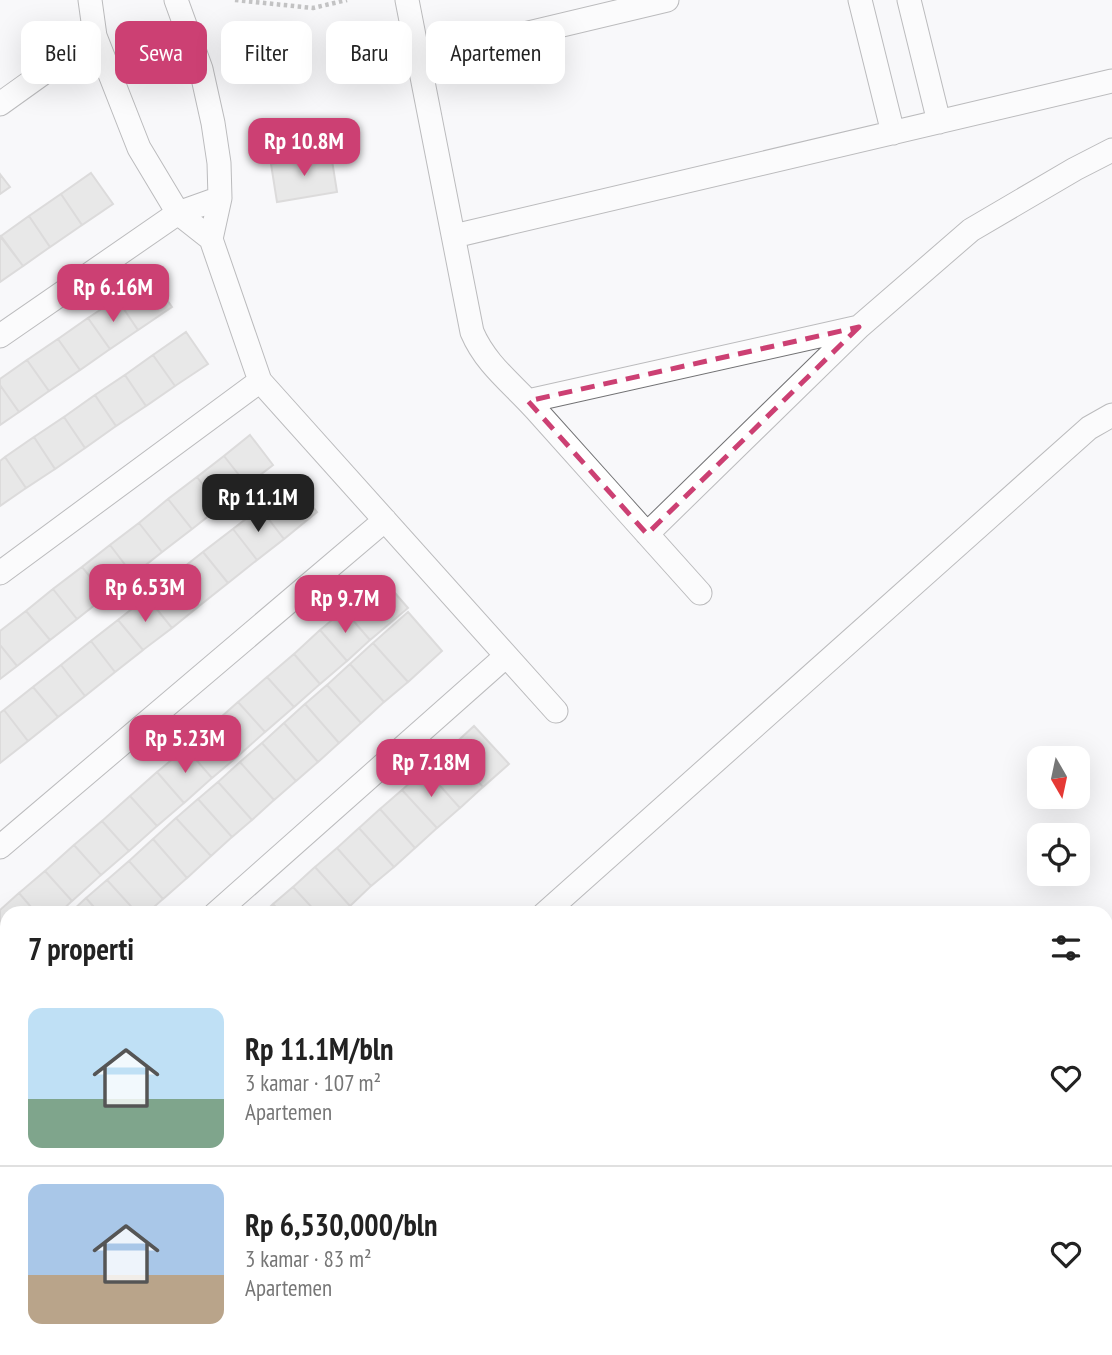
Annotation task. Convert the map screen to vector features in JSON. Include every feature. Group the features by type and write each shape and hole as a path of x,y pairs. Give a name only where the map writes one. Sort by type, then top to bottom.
{"street":[{"path":"90,0 93,21"},
{"path":"176,0 201,69 219,163 220,198 211,239 260,381 556,712"},
{"path":"407,0 472,332 478,346 487,360 528,401 700,593"},
{"path":"419,59 667,0"},
{"path":"860,0 893,133"},
{"path":"909,0 939,122"},
{"path":"101,51 139,148 178,212 211,239"},
{"path":"454,236 1112,81"},
{"path":"0,104 28,84"},
{"path":"647,534 859,327 971,230 1112,150"},
{"path":"0,336 178,212 220,198"},
{"path":"528,401 859,327"},
{"path":"0,573 260,381"},
{"path":"553,906 1089,428 1112,415"},
{"path":"0,847 385,520"},
{"path":"224,906 506,656"}],"path":[{"path":"235,0 313,8 347,0"}],"highlighted area":[{"path":"859,327 647,534 528,401"}],"building":[{"path":"331,154 337,192 277,202 271,164"},
{"path":"91,173 113,204 82,225 61,194"},
{"path":"0,174 10,187 0,194"},
{"path":"61,194 82,225 50,247 29,216"},
{"path":"29,216 50,247 23,266 1,236"},
{"path":"0,236 23,266 0,282"},
{"path":"150,276 172,307 138,330 117,299"},
{"path":"117,299 138,330 110,349 88,318"},
{"path":"88,318 110,349 80,370 58,339"},
{"path":"186,332 208,364 175,386 153,355"},
{"path":"58,339 80,370 49,391 27,360"},
{"path":"153,355 175,386 146,406 125,375"},
{"path":"27,360 49,391 19,412 0,385 0,379"},
{"path":"125,375 146,406 116,426 95,395"},
{"path":"0,385 19,412 0,425"},
{"path":"95,395 116,426 85,448 64,417"},
{"path":"64,417 85,448 55,469 34,437"},
{"path":"250,435 273,465 247,485 224,456"},
{"path":"34,437 55,469 26,488 5,457"},
{"path":"224,456 247,485 220,507 197,477"},
{"path":"5,457 26,488 0,506 0,461"},
{"path":"197,477 220,507 192,529 168,499"},
{"path":"293,482 317,512 284,539 260,508"},
{"path":"168,499 192,529 162,552 139,523"},
{"path":"260,508 284,539 257,560 233,529"},
{"path":"139,523 162,552 133,575 110,545"},
{"path":"233,529 257,560 228,583 203,552"},
{"path":"110,545 133,575 106,596 82,567"},
{"path":"203,552 228,583 199,606 174,575"},
{"path":"82,567 106,596 77,619 53,589"},
{"path":"174,575 199,606 172,628 147,597"},
{"path":"381,577 408,608 370,640 344,610"},
{"path":"53,589 77,619 50,640 26,611"},
{"path":"147,597 172,628 143,650 118,620"},
{"path":"344,610 370,640 347,661 320,630"},
{"path":"26,611 50,640 17,666 0,645 0,631"},
{"path":"408,612 442,651 408,682 373,643"},
{"path":"118,620 143,650 115,672 91,641"},
{"path":"320,630 347,661 320,684 294,654"},
{"path":"91,641 115,672 85,696 61,665"},
{"path":"373,643 408,682 384,702 350,664"},
{"path":"0,645 17,666 0,679"},
{"path":"294,654 320,684 294,707 267,677"},
{"path":"350,664 384,702 361,723 327,685"},
{"path":"61,665 85,696 58,717 33,687"},
{"path":"267,677 294,707 265,732 238,702"},
{"path":"327,685 361,723 339,743 305,704"},
{"path":"33,687 58,717 28,741 4,710"},
{"path":"238,702 265,732 238,756 211,726"},
{"path":"305,704 339,743 318,762 284,723"},
{"path":"4,710 28,741 0,763 0,713"},
{"path":"284,723 318,762 296,781 262,743"},
{"path":"211,726 238,756 212,778 186,748"},
{"path":"474,726 509,764 483,787 449,749"},
{"path":"262,743 296,781 274,800 240,762"},
{"path":"186,748 212,778 184,803 157,772"},
{"path":"449,749 483,787 460,808 425,769"},
{"path":"240,762 274,800 252,820 218,782"},
{"path":"425,769 460,808 437,828 402,790"},
{"path":"157,772 184,803 157,826 130,796"},
{"path":"218,782 252,820 232,837 198,799"},
{"path":"402,790 437,828 415,848 380,809"},
{"path":"130,796 157,826 129,851 102,821"},
{"path":"198,799 232,837 211,856 176,818"},
{"path":"380,809 415,848 394,867 359,828"},
{"path":"176,818 211,856 187,878 153,839"},
{"path":"102,821 129,851 101,875 74,845"},
{"path":"359,828 394,867 371,886 337,848"},
{"path":"153,839 187,878 163,899 129,861"},
{"path":"74,845 101,875 72,901 45,871"},
{"path":"337,848 371,886 350,906 315,867"},
{"path":"129,861 163,899 155,906 131,906 107,880"},
{"path":"315,867 350,906 311,906 293,887"},
{"path":"45,871 72,901 67,906 30,906 19,893"},
{"path":"107,880 131,906 93,906 86,898"},
{"path":"293,887 311,906 275,906 273,904"},
{"path":"19,893 30,906 4,906"},
{"path":"86,898 93,906 78,906"}]}
